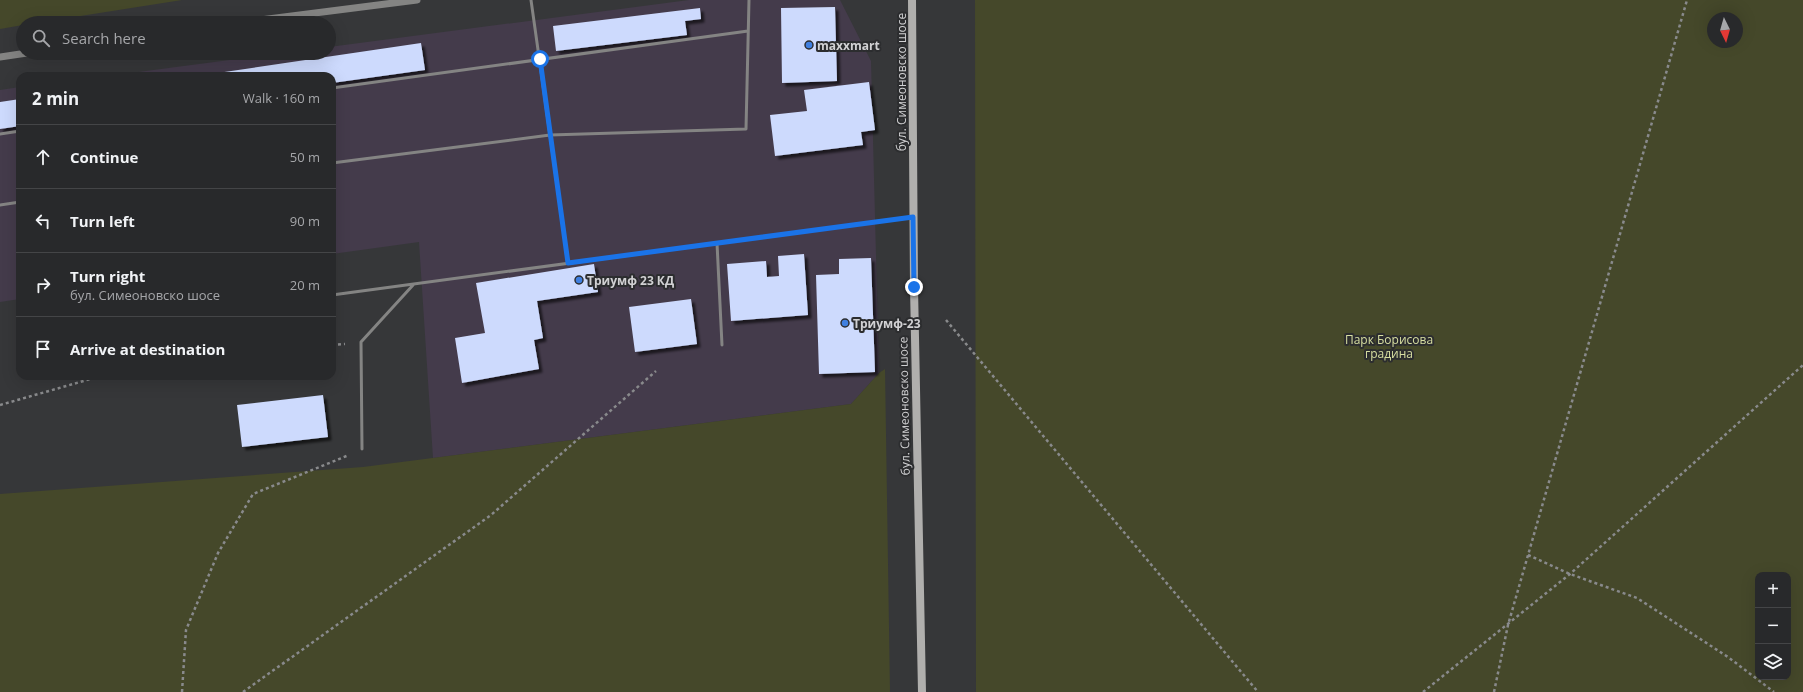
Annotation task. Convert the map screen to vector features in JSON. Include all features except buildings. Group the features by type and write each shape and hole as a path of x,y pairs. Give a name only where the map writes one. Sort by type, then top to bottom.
{"main road":[{"name":"бул. Симеоновско шосе","path":"912,0 913,217 922,692"}],"street":[{"path":"292,16 417,0"},
{"path":"0,57 16,55"}],"lane":[{"path":"531,0 568,263"},
{"path":"336,162 550,135 746,129 749,0"},
{"path":"336,87 748,31"},
{"path":"0,134 16,132"},
{"path":"0,205 16,203"},
{"path":"336,294 913,217"},
{"path":"717,243 722,346"},
{"path":"362,449 361,342 414,284"}],"path":[{"path":"1494,692 1508,625 1687,0"},
{"path":"946,320 1258,692"},
{"path":"1423,692 1570,574 1803,365"},
{"path":"243,692 491,515 656,371"},
{"path":"0,405 87,380"},
{"path":"182,692 186,630 218,553 253,494 362,449"},
{"path":"1528,555 1570,574 1637,598 1728,657 1774,692"}],"shaded area":[{"path":"689,0 840,0 871,61 879,373 851,404 433,458 419,242 336,253 336,72 138,72 230,60 336,60 336,46"},
{"path":"16,88 16,300 0,302 0,90"}],"green space":[{"path":"0,0 182,0 80,16 16,16 16,26 0,29"},
{"name":"Парк Борисова градина","path":"975,0 1803,0 1803,692 976,692"},
{"path":"885,369 890,692 0,692 0,494 363,467 851,404 879,373"}],"place":[{"name":"maxxmart","path":"809,45"},
{"name":"Триумф 23 КД","path":"579,280"},
{"name":"Триумф-23","path":"845,323"}],"route":[{"path":"540,59 568,263 913,217 914,287"}]}
